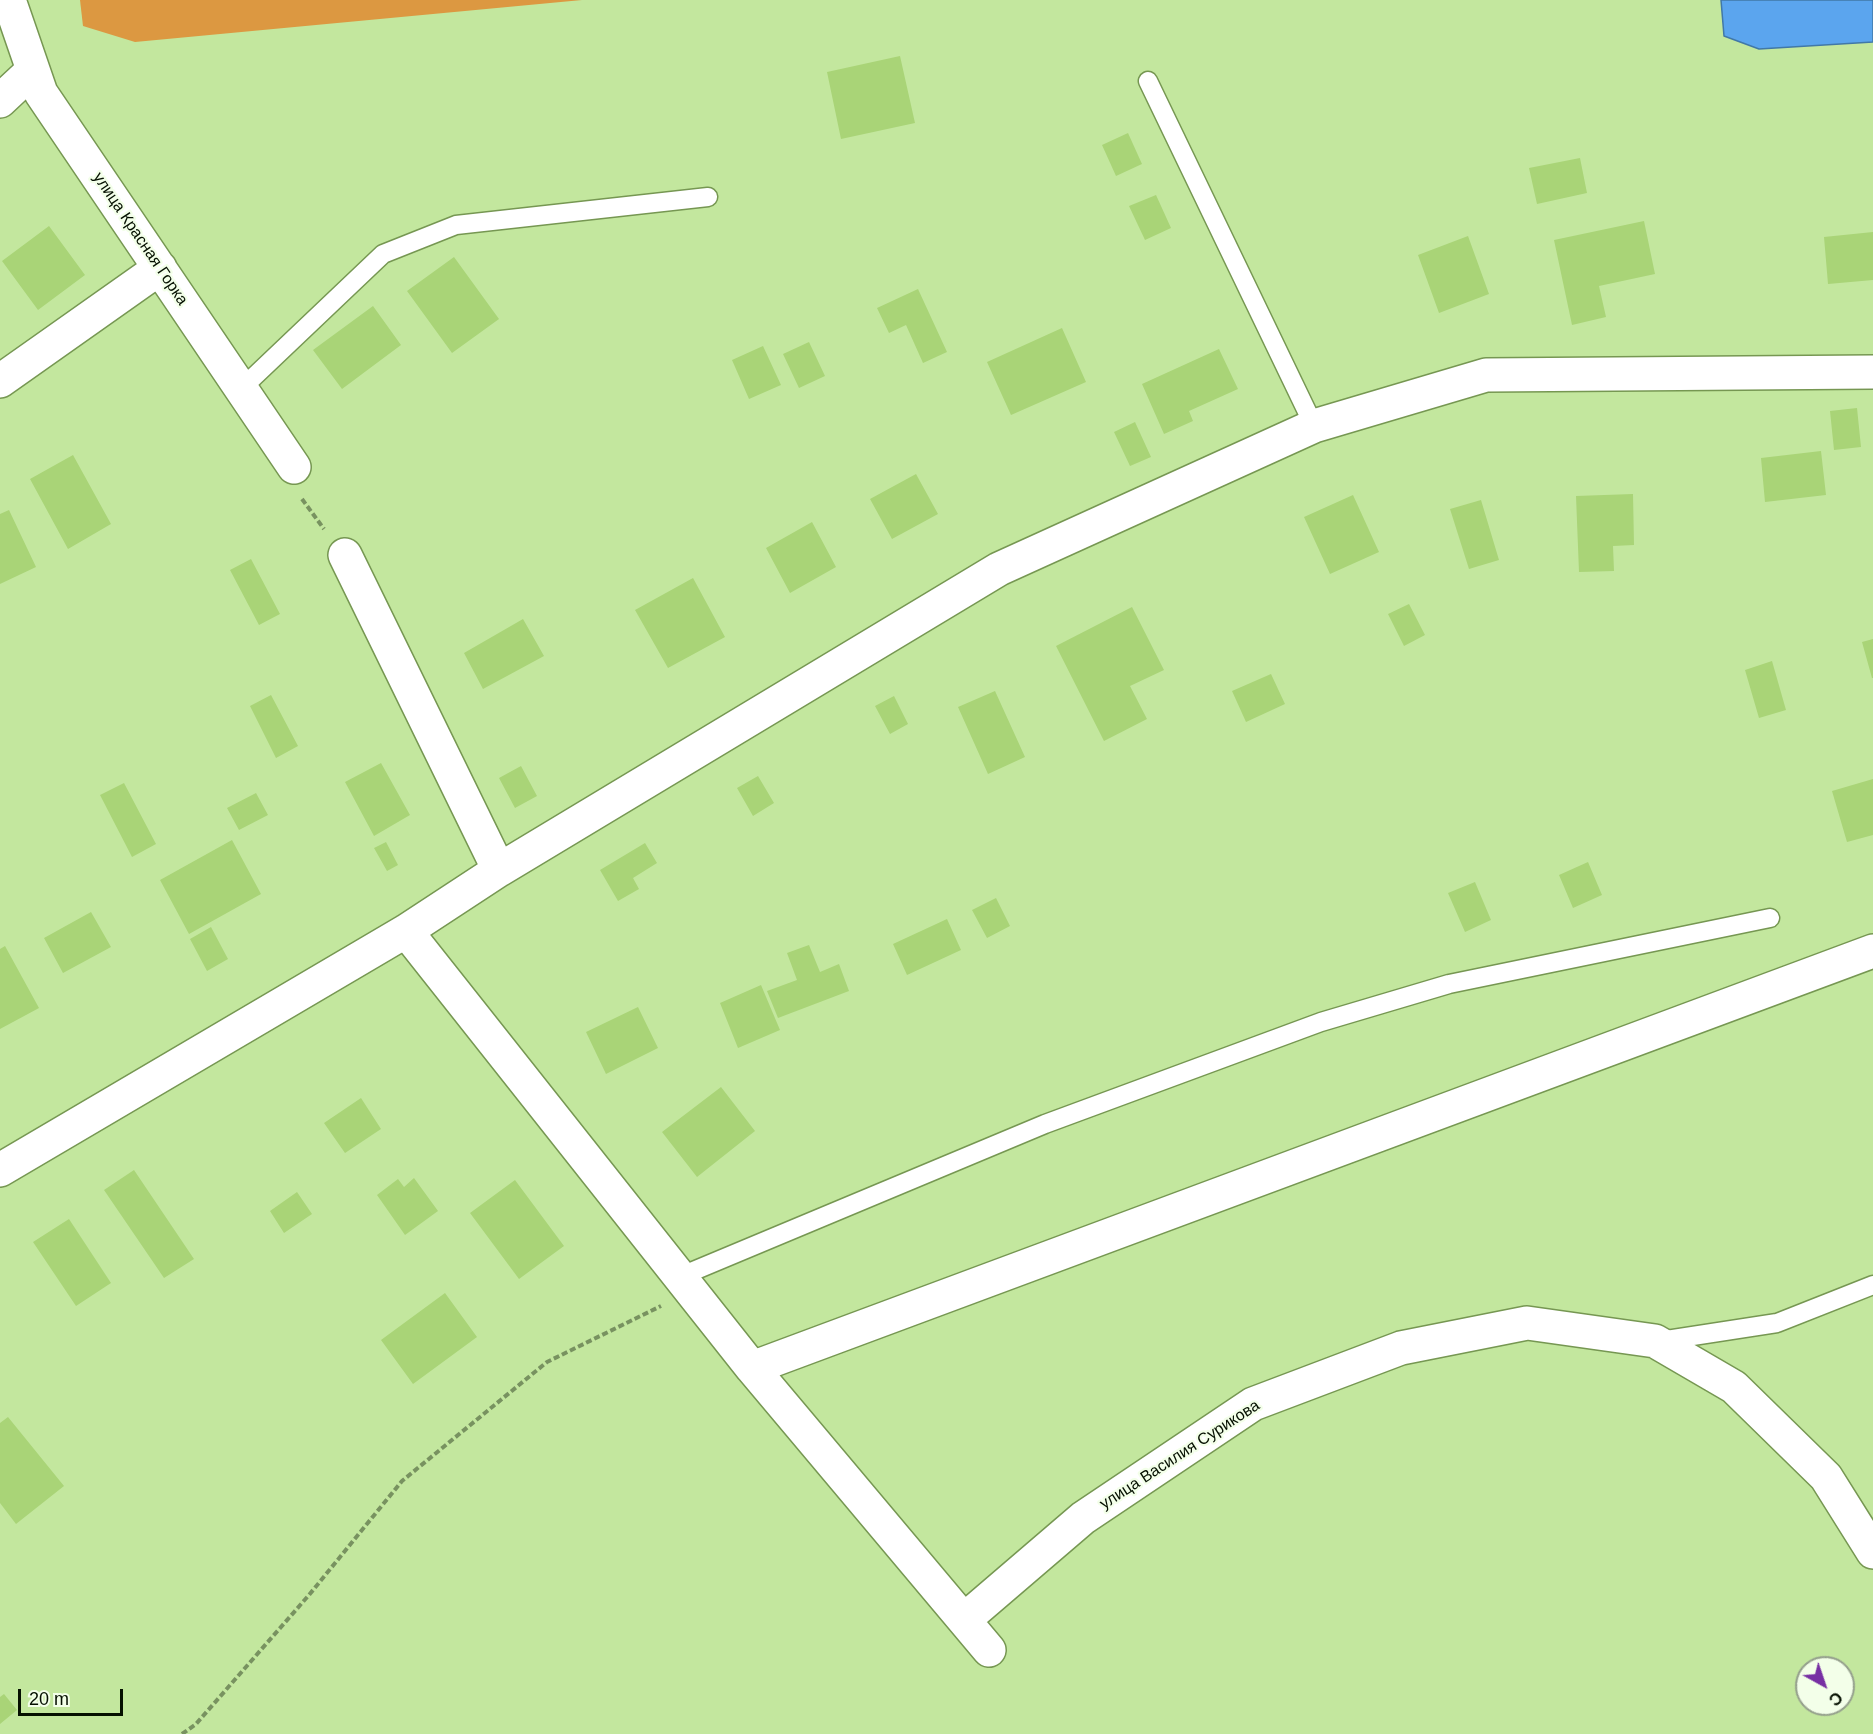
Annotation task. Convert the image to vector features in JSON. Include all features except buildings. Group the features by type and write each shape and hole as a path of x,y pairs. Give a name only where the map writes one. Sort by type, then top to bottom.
{"street":[{"name":"улица Красная Горка","path":"9,0 41,93 294,467"},
{"path":"0,101 33,70"},
{"path":"0,381 160,268"},
{"path":"0,1170 406,931 499,870 999,570 1314,426 1486,375 1873,372"},
{"path":"345,555 499,870"},
{"path":"406,931 752,1368 989,1650"},
{"path":"752,1368 1873,951"},
{"name":"улица Василия Сурикова","path":"963,1620 1083,1518 1253,1404 1401,1348 1527,1323 1655,1341 1734,1387 1826,1477 1873,1552"}],"lane":[{"path":"1148,81 1314,426"},
{"path":"241,389 383,254 456,225 708,197"},
{"path":"685,1284 1045,1124 1321,1022 1449,984 1770,918"},
{"path":"1655,1341 1777,1323 1873,1285"}],"path":[{"path":"294,467 291,483 345,555"},
{"path":"182,1734 196,1724 309,1595 402,1481 547,1362 685,1284"}],"shaded area":[{"path":"80,0 582,0 135,42 83,26"}],"water":[{"path":"1721,0 1873,0 1873,42 1759,49 1724,36"}]}
